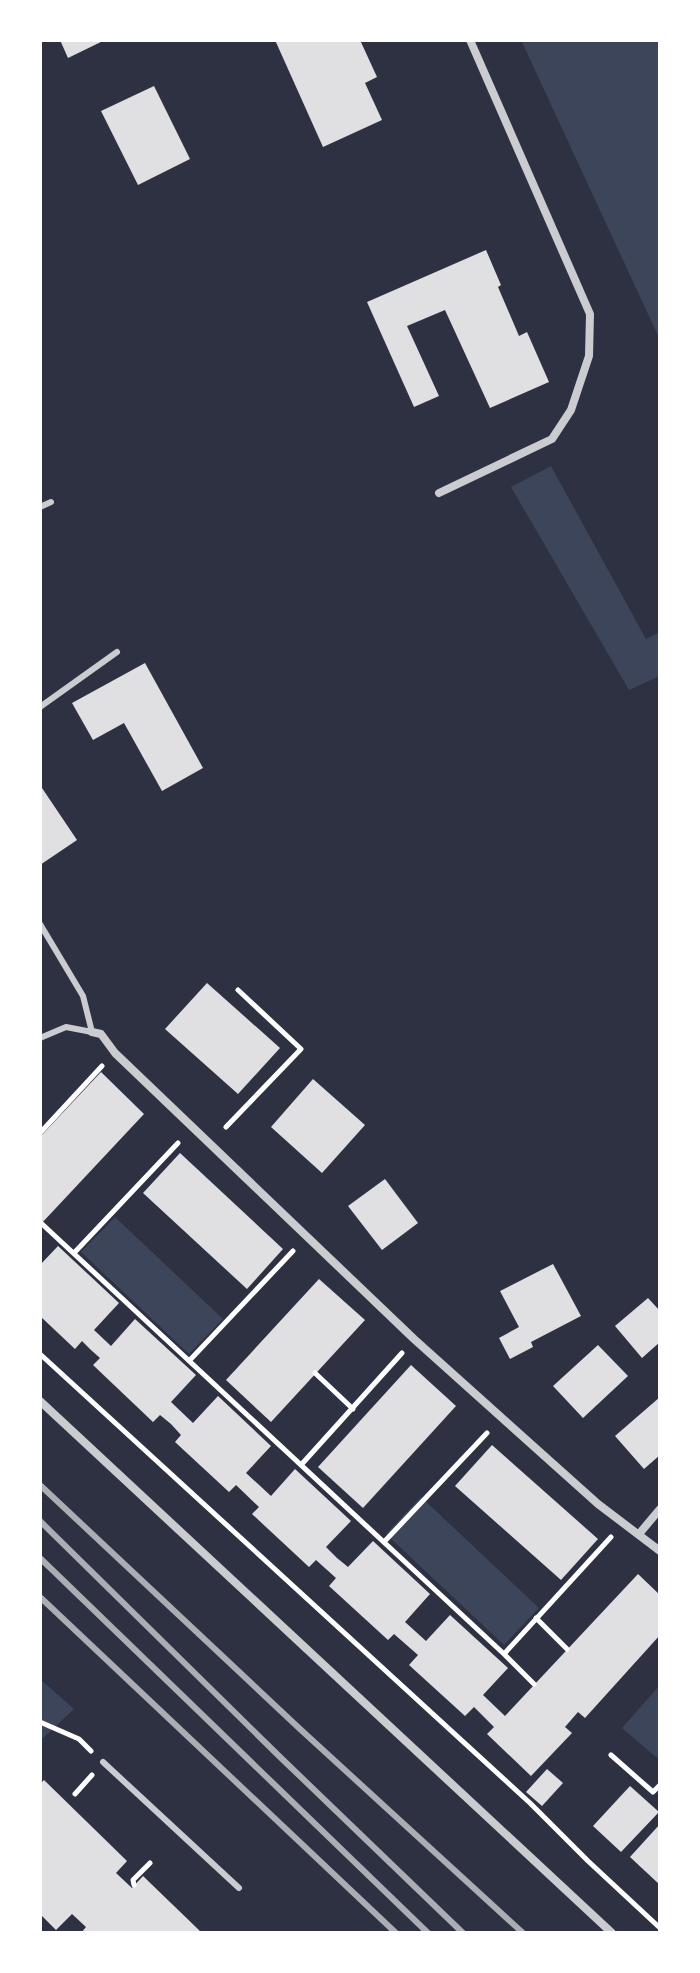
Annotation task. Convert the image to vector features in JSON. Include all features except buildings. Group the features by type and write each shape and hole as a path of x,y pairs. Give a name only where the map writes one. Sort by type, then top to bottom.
{"street":[{"path":"439,493 552,439 571,410 589,356 590,314 470,40"},
{"path":"92,1032 101,1034 115,1053 414,1339 598,1504 660,1551"},
{"path":"40,1401 612,1933"},
{"path":"639,1534 660,1509"}],"lane":[{"path":"40,507 51,502"},
{"path":"40,707 117,652"},
{"path":"40,924 83,996 92,1032 66,1027 40,1038"},
{"path":"103,1762 239,1888"}],"path":[{"path":"226,1127 301,1049 238,990"},
{"path":"40,1133 115,1053"},
{"path":"74,1253 178,1143"},
{"path":"41,1223 534,1684"},
{"path":"189,1361 293,1251"},
{"path":"301,1465 414,1339"},
{"path":"40,1354 530,1803 660,1928"},
{"path":"315,1373 353,1409"},
{"path":"384,1542 487,1433"},
{"path":"504,1654 622,1524"},
{"path":"536,1618 567,1649"},
{"path":"40,1722 79,1739 103,1762"},
{"path":"611,1755 653,1792 660,1785"},
{"path":"134,1885 133,1880 150,1863"}],"shaded area":[{"path":"521,40 660,40 660,340"},
{"path":"551,466 646,639 660,632 660,676 629,690 511,487"},
{"path":"115,1217 223,1319 189,1354 81,1252"},
{"path":"421,1497 539,1608 504,1645 386,1534"},
{"path":"40,1679 74,1709 40,1741"},
{"path":"660,1685 660,1755 657,1758 622,1728"}],"railway":[{"path":"40,1485 523,1933"},
{"path":"40,1521 463,1933"},
{"path":"40,1558 428,1933"},
{"path":"40,1597 396,1933"}]}
